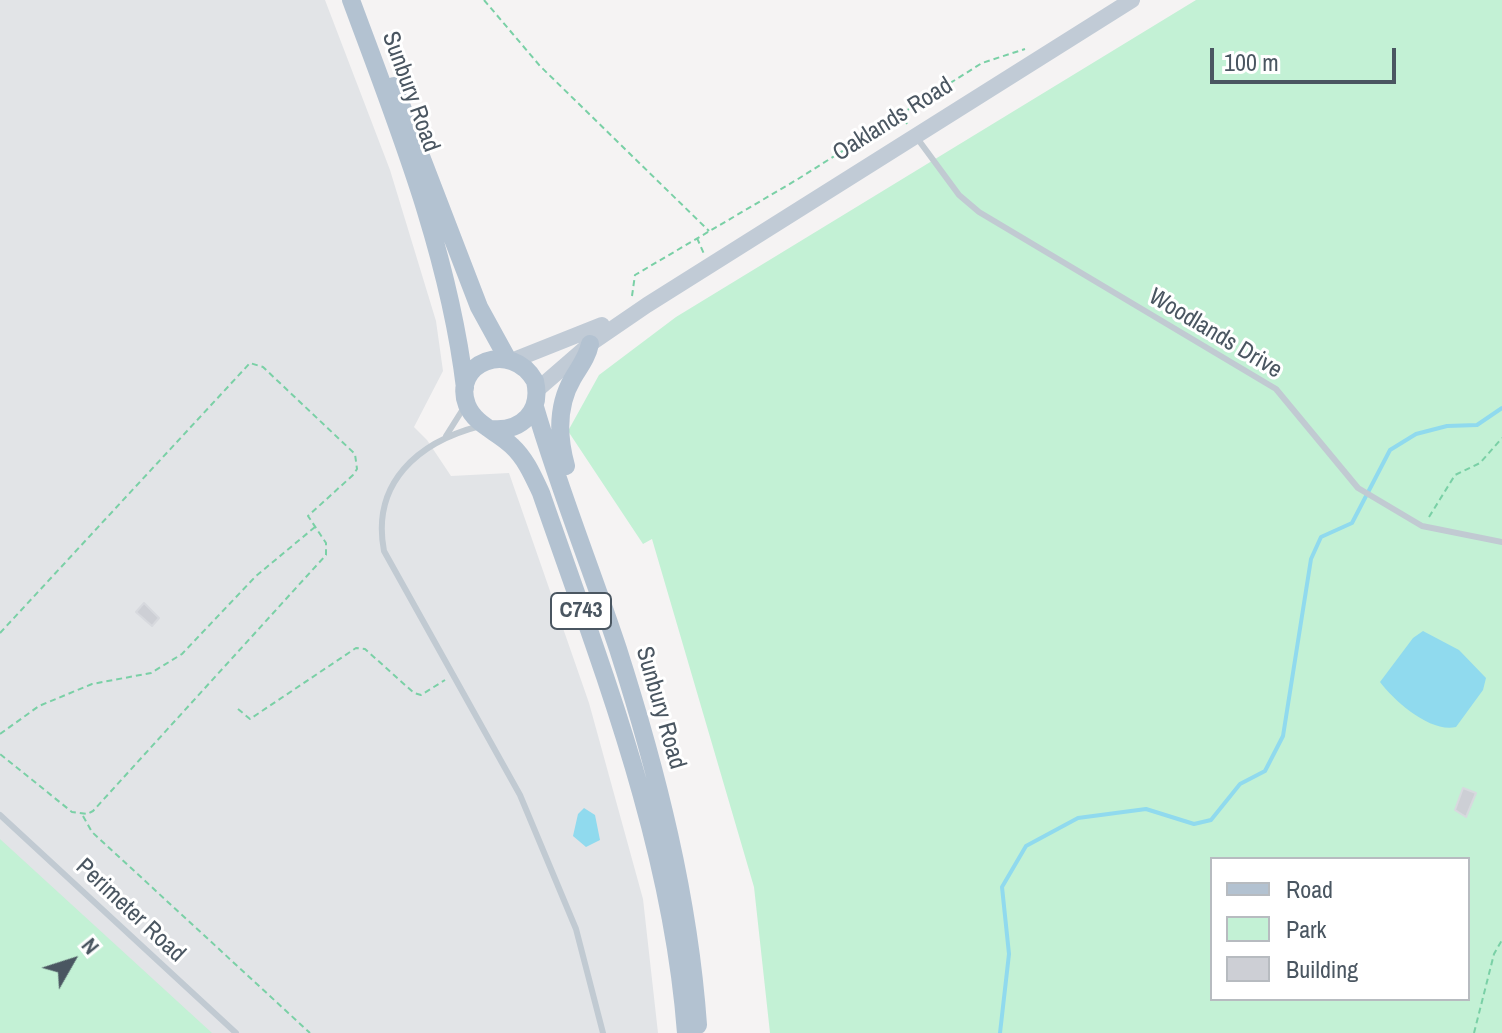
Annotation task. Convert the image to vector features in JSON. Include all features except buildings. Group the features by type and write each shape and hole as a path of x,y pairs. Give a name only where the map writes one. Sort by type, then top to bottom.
{"main road":[{"name":"Sunbury Road","path":"352,0 415,134 479,307 511,359"},
{"name":"Sunbury Road","path":"352,0 436,236 452,305 465,395"},
{"name":"Oaklands Road","path":"511,359 587,339 682,283 1132,0"},
{"name":"Oaklands Road","path":"536,398 587,339 632,309 682,283"},
{"path":"587,339 587,357 566,391 560,444 618,649"},
{"path":"465,395 475,368 496,358 511,359"},
{"name":"C743","path":"511,359 530,372 536,398"},
{"name":"C743","path":"465,395 472,416 488,427"},
{"name":"Sunbury Road","path":"536,398 618,649 675,859 686,916 698,1033"},
{"path":"488,427 513,428 522,423 536,398"},
{"name":"Sunbury Road","path":"488,427 525,460 541,493 623,732 663,875 686,1033"}],"lane":[{"name":"Woodlands Drive","path":"915,135 943,177 979,212 1276,389 1358,488 1422,526 1502,542"},
{"path":"465,395 451,431 395,476 387,493 381,535 390,567 520,795 552,866 576,929 603,1033"},
{"path":"441,442 488,427"},
{"name":"Perimeter Road","path":"0,815 236,1033"}],"path":[{"path":"484,0 540,66 709,231"},
{"path":"632,309 635,275 982,63 1026,49"},
{"path":"0,633 250,363 263,367 355,454 357,469 353,475 308,516 327,549 318,565 93,811 83,814 67,808 0,754"},
{"path":"1422,526 1455,475 1480,463 1502,438"},
{"path":"0,734 39,706 92,684 151,673 182,654 256,576 315,527"},
{"path":"238,709 250,719 356,648 365,649 414,693 421,695 453,676"},
{"path":"83,814 86,826 310,1033"},
{"path":"1474,1033 1494,954 1502,940"}],"shaded area":[{"path":"0,0 325,0 390,170 436,321 443,371 414,427 427,440 451,476 509,473 589,703 643,899 658,1033 0,1033"}],"green space":[{"path":"1196,0 1502,0 1502,1033 770,1033 754,887 652,539 643,544 568,431 599,375 676,317"},
{"path":"0,839 212,1033 0,1033"}],"water":[{"path":"1423,631 1459,650 1486,678 1483,690 1456,727 1446,728 1425,721 1404,707 1380,682 1413,638"},
{"path":"584,808 595,815 600,840 586,847 573,836 578,814"}],"waterway":[{"path":"1000,1033 1009,954 1002,887 1026,846 1078,818 1146,809 1194,824 1211,820 1240,784 1265,771 1283,736 1311,559 1321,537 1352,523 1390,450 1416,434 1447,426 1477,425 1502,408"}]}
